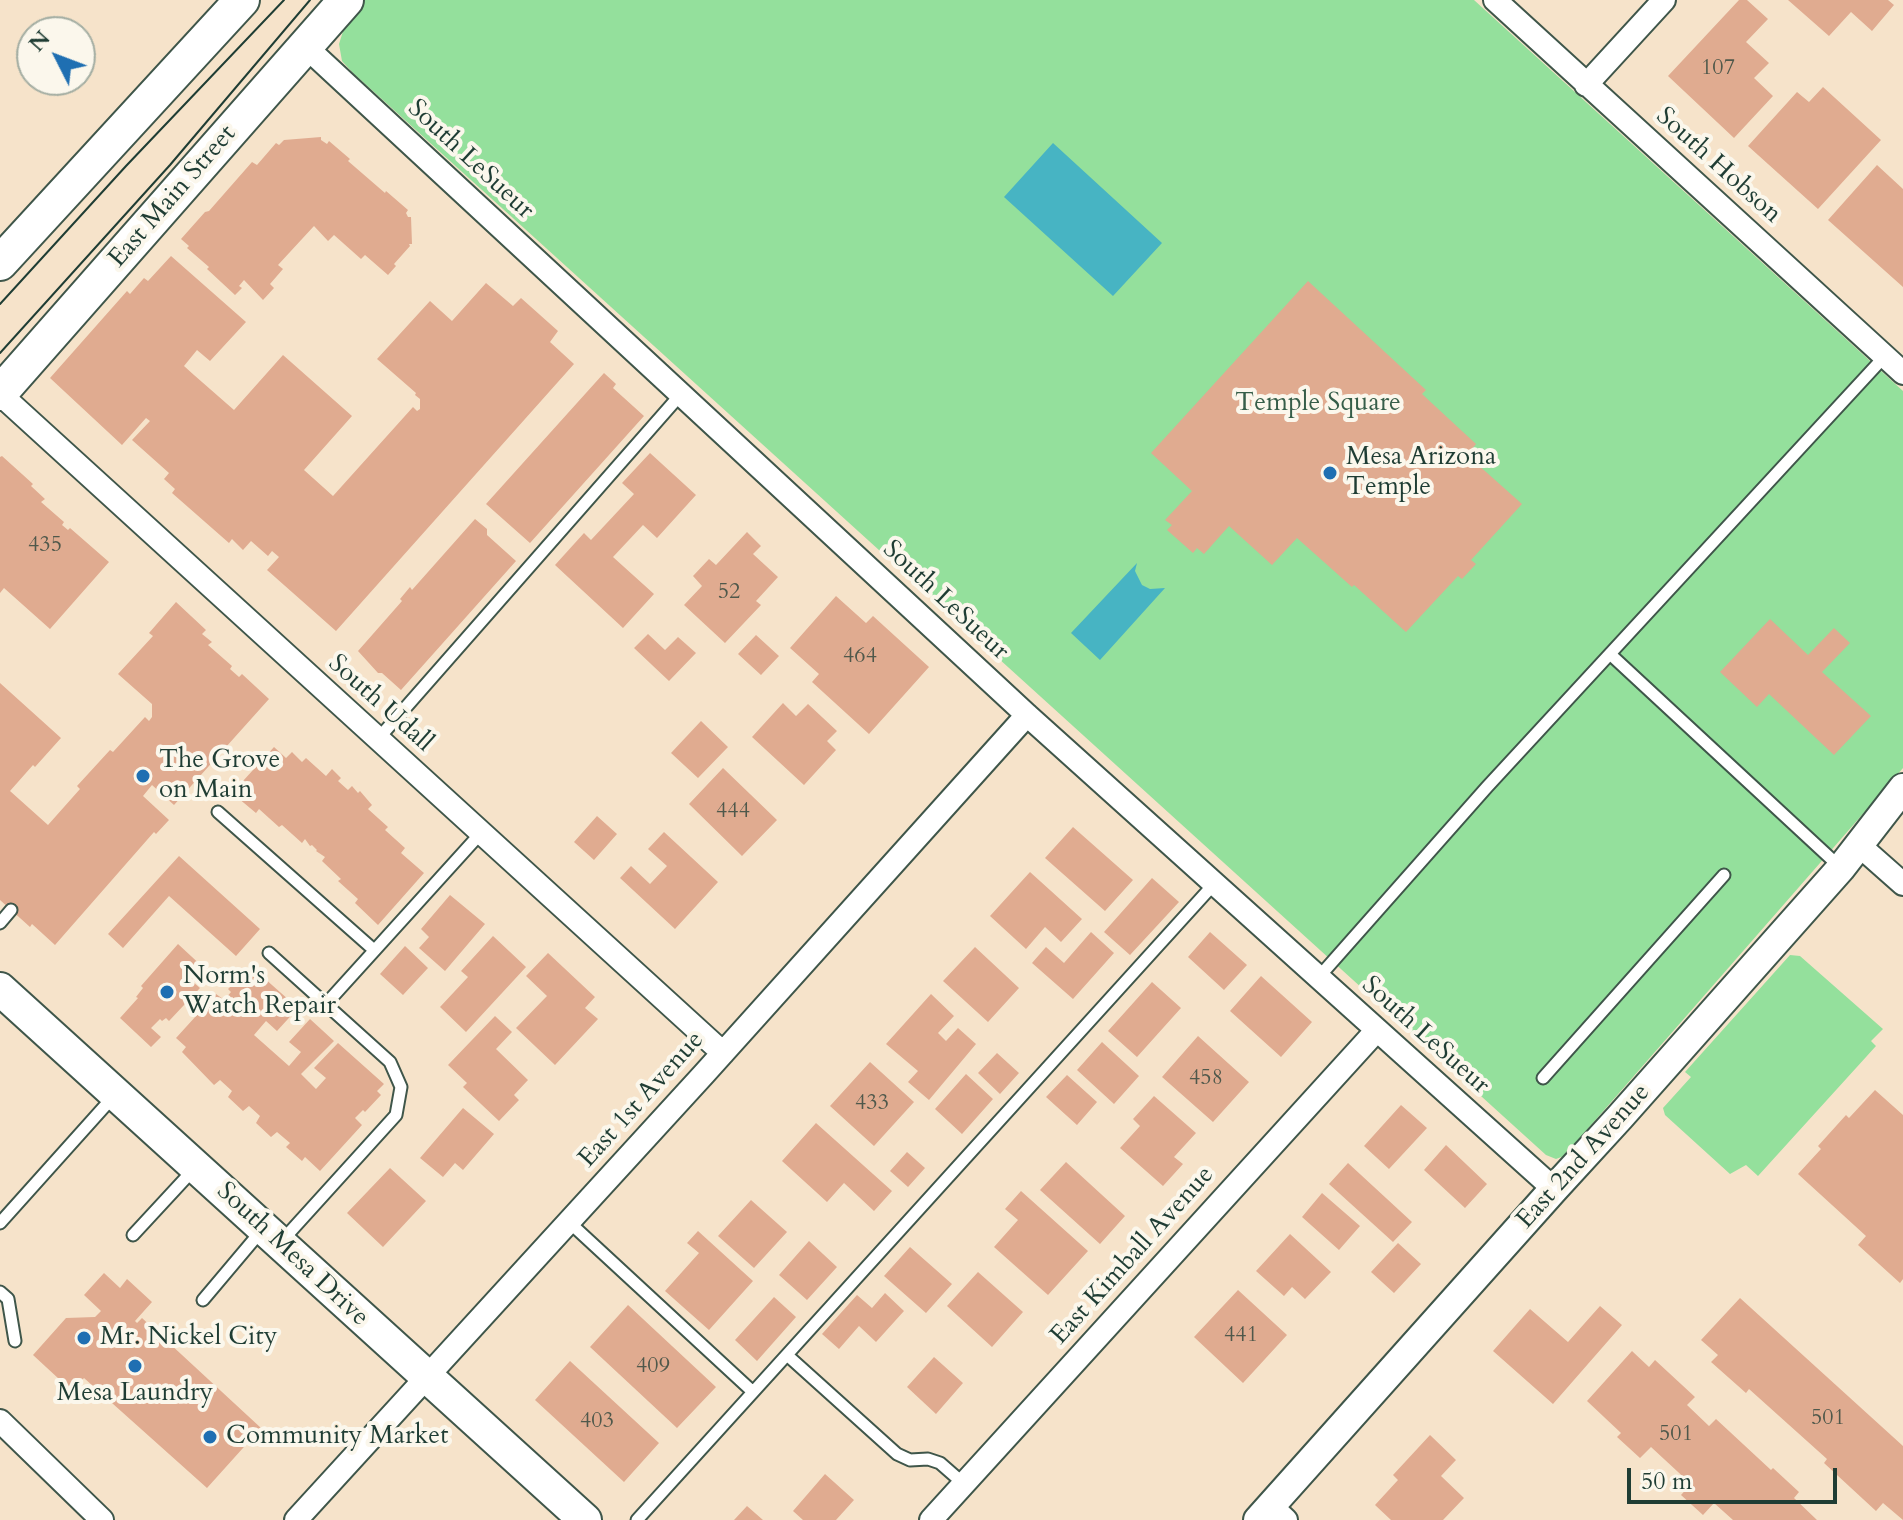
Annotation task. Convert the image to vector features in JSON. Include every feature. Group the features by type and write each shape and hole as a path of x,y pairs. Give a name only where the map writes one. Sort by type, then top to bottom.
{"main road":[{"path":"0,263 242,0"},
{"name":"East Main Street","path":"0,394 346,0"},
{"name":"South Mesa Drive","path":"0,989 585,1520"}],"street":[{"name":"South Hobson","path":"1495,0 1903,373"},
{"path":"1586,85 1664,0"},
{"name":"South LeSueur","path":"305,46 1027,715 1554,1189"},
{"name":"South Udall","path":"0,394 723,1053"},
{"name":"East 1st Avenue","path":"296,1520 1027,715"},
{"name":"East 2nd Avenue","path":"1272,1515 1554,1189 1841,868 1903,788"},
{"path":"1860,846 1903,884"},
{"name":"East Kimball Avenue","path":"931,1520 1377,1030"},
{"path":"0,1421 102,1520"}],"lane":[{"path":"1318,978 1487,787 1885,356"},
{"path":"378,740 681,394"},
{"path":"1610,654 1841,868"},
{"path":"218,812 374,950"},
{"path":"326,1004 480,834"},
{"path":"1543,1078 1724,875"},
{"path":"637,1520 1214,884"},
{"path":"0,923 11,910"},
{"path":"203,1300 396,1115 401,1087 390,1062 269,953"},
{"path":"0,1223 116,1093"},
{"path":"133,1235 196,1167"},
{"path":"569,1222 753,1392"},
{"path":"0,1292 8,1299 15,1341"},
{"path":"787,1355 897,1454 910,1460 928,1459 940,1463 964,1484"}],"green space":[{"name":"Temple Square","path":"363,0 1474,0 1903,391 1903,768 1564,1156 1556,1159 1546,1155 353,73 342,61 339,44 345,25"},
{"path":"1790,955 1800,956 1883,1029 1871,1041 1876,1046 1758,1176 1746,1165 1730,1174 1665,1115 1663,1108 1691,1077 1685,1072"}],"water":[{"path":"1053,143 1162,243 1113,296 1004,197"},
{"path":"1137,563 1135,571 1142,585 1150,589 1165,588 1100,660 1071,633"}],"building":[{"path":"1739,0 1747,0 1768,19 1746,42 1769,63 1754,78 1773,96 1734,138 1668,76"},
{"path":"1788,0 1888,0 1894,5 1872,31 1851,12 1829,36"},
{"path":"1823,87 1881,140 1818,209 1748,146 1797,92 1809,102"},
{"path":"321,137 408,210 412,244 388,275 365,255 361,259 334,235 328,241 314,226 278,265 283,269 270,284 274,288 263,300 244,280 239,286 242,288 235,295 181,239 252,162 257,165 276,143"},
{"path":"1877,165 1903,189 1903,287 1828,220"},
{"path":"171,256 246,322 210,361 197,350 184,366 194,375 234,410 283,355 352,416 304,470 333,496 413,407 417,411 420,409 420,399 416,393 377,359 430,301 452,321 486,283 513,306 521,298 558,331 550,342 574,364 336,631 267,570 279,557 272,551 268,556 251,541 243,550 232,539 229,543 172,493 175,489 164,479 169,473 132,440 150,421 146,418 122,445 50,378 127,291 130,294 144,278 148,281"},
{"name":"Mesa Arizona Temple","path":"1308,281 1426,390 1422,394 1476,444 1467,455 1522,504 1471,560 1476,564 1462,579 1458,576 1406,632 1297,538 1272,565 1229,526 1204,554 1197,548 1193,553 1167,530 1172,525 1165,520 1192,491 1151,453"},
{"path":"604,373 616,384 613,388 644,416 530,543 486,504"},
{"path":"650,453 696,495 657,538 643,525 613,557 654,594 623,628 555,565 584,533 591,540 634,494 622,483"},
{"path":"2,456 33,484 31,486 45,499 41,502 64,522 62,525 68,530 70,528 109,562 50,629 4,588 0,593"},
{"path":"475,519 487,529 487,535 516,561 401,690 378,673 358,651 402,601 400,599 410,587 412,590"},
{"path":"747,532 761,546 753,554 778,577 756,601 761,605 725,643 684,605 702,586 693,576 709,559 716,565"},
{"path":"836,596 866,623 873,616 929,667 869,734 812,682 819,674 790,648"},
{"name":"The Grove on Main","path":"176,602 206,630 202,634 212,642 208,645 232,666 230,669 239,677 242,674 269,699 174,805 152,785 143,796 169,820 156,834 154,832 55,945 0,900 0,683 61,738 10,791 48,825 80,789 77,786 110,750 113,752 145,717 149,721 152,717 152,704 118,674 153,636 149,633"},
{"path":"1770,619 1808,655 1834,628 1850,643 1822,672 1871,716 1834,755 1769,694 1757,707 1720,672"},
{"path":"648,634 665,650 678,637 696,653 669,681 634,648"},
{"path":"756,635 779,656 761,675 738,654"},
{"path":"783,703 796,716 808,704 837,731 827,741 836,750 804,785 752,737"},
{"path":"701,721 728,747 698,778 671,753"},
{"path":"274,747 286,758 292,752 302,762 306,758 326,776 332,769 341,778 338,781 348,790 352,786 358,793 360,791 372,805 368,809 405,848 401,853 424,873 378,925 355,903 358,899 338,881 341,879 322,861 325,857 312,845 305,839 302,843 282,825 279,827 259,809 256,813 232,793"},
{"path":"723,768 777,820 742,856 689,804"},
{"path":"597,816 617,834 594,860 574,842"},
{"path":"1073,827 1133,880 1105,911 1045,858"},
{"path":"664,832 718,882 675,929 620,878 631,866 650,884 667,866 648,849"},
{"path":"179,856 260,929 236,956 169,896 123,948 108,934"},
{"path":"1030,872 1082,919 1061,942 1045,927 1026,949 990,916"},
{"path":"1152,878 1179,902 1130,955 1104,932"},
{"path":"450,895 485,924 445,971 419,948 429,937 421,929"},
{"path":"1091,932 1114,953 1073,999 1032,963 1046,947 1064,963"},
{"path":"1210,932 1247,965 1224,990 1188,957"},
{"path":"493,936 526,967 466,1032 440,1007 468,977 461,971"},
{"name":"Norm's Watch Repair","path":"178,944 205,969 193,982 200,988 169,1021 160,1019 151,1028 161,1037 151,1047 120,1018 138,998 143,988 141,986"},
{"path":"405,946 428,968 403,995 380,974"},
{"path":"975,947 1019,988 988,1022 943,981"},
{"path":"548,953 595,997 585,1008 598,1019 555,1065 516,1028 547,996 526,976"},
{"path":"255,970 298,1008 277,1031 266,1021 254,1035 289,1066 301,1052 289,1042 310,1019 334,1041 301,1074 316,1089 326,1078 314,1068 338,1043 384,1084 377,1091 381,1095 355,1118 362,1125 320,1171 305,1157 302,1161 286,1147 290,1143 277,1132 271,1137 256,1123 260,1116 249,1106 243,1111 228,1097 232,1091 220,1080 214,1085 182,1052 186,1047 176,1038 216,994 225,999 231,992 228,989 231,986 245,973 249,977"},
{"path":"1261,976 1312,1022 1281,1057 1230,1011"},
{"path":"1152,982 1181,1008 1137,1057 1108,1031"},
{"path":"931,994 954,1016 938,1033 946,1041 958,1028 976,1044 929,1100 908,1082 918,1071 886,1044"},
{"path":"495,1016 512,1032 496,1049 528,1080 514,1095 519,1100 499,1121 463,1087 467,1083 448,1065"},
{"path":"1198,1036 1249,1082 1213,1122 1162,1077"},
{"path":"1102,1042 1139,1076 1114,1104 1077,1070"},
{"path":"997,1053 1019,1073 1000,1094 978,1073"},
{"path":"870,1062 914,1102 874,1146 830,1106"},
{"path":"966,1074 993,1099 962,1134 935,1109"},
{"path":"1067,1075 1097,1102 1077,1125 1046,1097"},
{"path":"1875,1090 1903,1115 1903,1279 1900,1283 1858,1245 1866,1236 1798,1174 1846,1115 1849,1118"},
{"path":"1154,1096 1196,1133 1174,1157 1183,1164 1163,1186 1120,1148 1140,1126 1133,1119"},
{"path":"1401,1105 1427,1128 1389,1169 1364,1146"},
{"path":"463,1108 494,1134 463,1170 455,1163 443,1177 420,1158"},
{"path":"816,1123 892,1191 874,1211 844,1183 827,1202 782,1161"},
{"path":"1446,1145 1487,1184 1465,1208 1424,1170"},
{"path":"907,1152 925,1168 908,1187 890,1171"},
{"path":"1066,1162 1125,1216 1100,1244 1040,1190"},
{"path":"1348,1163 1412,1222 1393,1242 1329,1184"},
{"path":"390,1168 426,1201 383,1247 347,1213"},
{"path":"1021,1191 1088,1251 1048,1295 994,1247 1018,1220 1005,1209"},
{"path":"1322,1193 1360,1226 1339,1250 1302,1217"},
{"path":"751,1200 787,1232 754,1268 718,1236"},
{"path":"698,1231 753,1281 709,1330 665,1291 699,1253 687,1243"},
{"path":"1290,1234 1331,1272 1305,1299 1292,1287 1284,1296 1256,1271"},
{"path":"809,1241 837,1267 807,1300 779,1275"},
{"path":"1398,1243 1421,1264 1394,1293 1371,1272"},
{"path":"910,1247 952,1284 926,1313 884,1276"},
{"path":"978,1272 1023,1312 992,1347 947,1306"},
{"path":"104,1273 120,1288 127,1279 152,1302 135,1321 137,1323 142,1318 261,1428 207,1488 84,1378 72,1391 33,1355 66,1318 95,1317 101,1311 84,1295"},
{"path":"1238,1290 1287,1335 1243,1383 1194,1337"},
{"path":"885,1293 904,1311 876,1342 859,1326 839,1349 822,1334 857,1295 872,1308"},
{"path":"774,1297 796,1317 757,1361 735,1340"},
{"path":"1740,1298 1903,1446 1903,1520 1883,1503 1876,1511 1824,1463 1827,1459 1749,1389 1746,1393 1711,1362 1718,1355 1701,1340"},
{"path":"628,1305 716,1387 677,1428 590,1347"},
{"path":"1600,1306 1622,1325 1553,1404 1493,1351 1530,1309 1568,1342"},
{"path":"1632,1351 1649,1367 1655,1360 1695,1397 1687,1405 1709,1426 1716,1419 1771,1470 1773,1468 1799,1492 1794,1498 1817,1520 1733,1520 1714,1503 1703,1515 1681,1495 1691,1484 1651,1447 1640,1458 1617,1437 1621,1433 1587,1401"},
{"path":"934,1357 963,1383 936,1414 907,1387"},
{"path":"570,1361 659,1443 624,1482 535,1400"},
{"path":"1430,1435 1456,1460 1441,1476 1464,1498 1443,1520 1391,1520 1375,1505 1398,1480 1393,1475"},
{"path":"825,1474 854,1500 836,1520 803,1520 793,1511"},
{"path":"747,1506 763,1520 734,1520"}],"tram line":[{"path":"0,304 284,0"},
{"path":"0,353 170,165 310,0"}],"place":[{"name":"Mesa Arizona Temple","path":"1330,473"},
{"name":"The Grove on Main","path":"143,776"},
{"name":"Norm's Watch Repair","path":"167,992"},
{"name":"Mr. Nickel City","path":"84,1338"},
{"name":"Mesa Laundry","path":"135,1366"},
{"name":"Community Market","path":"210,1437"}]}
